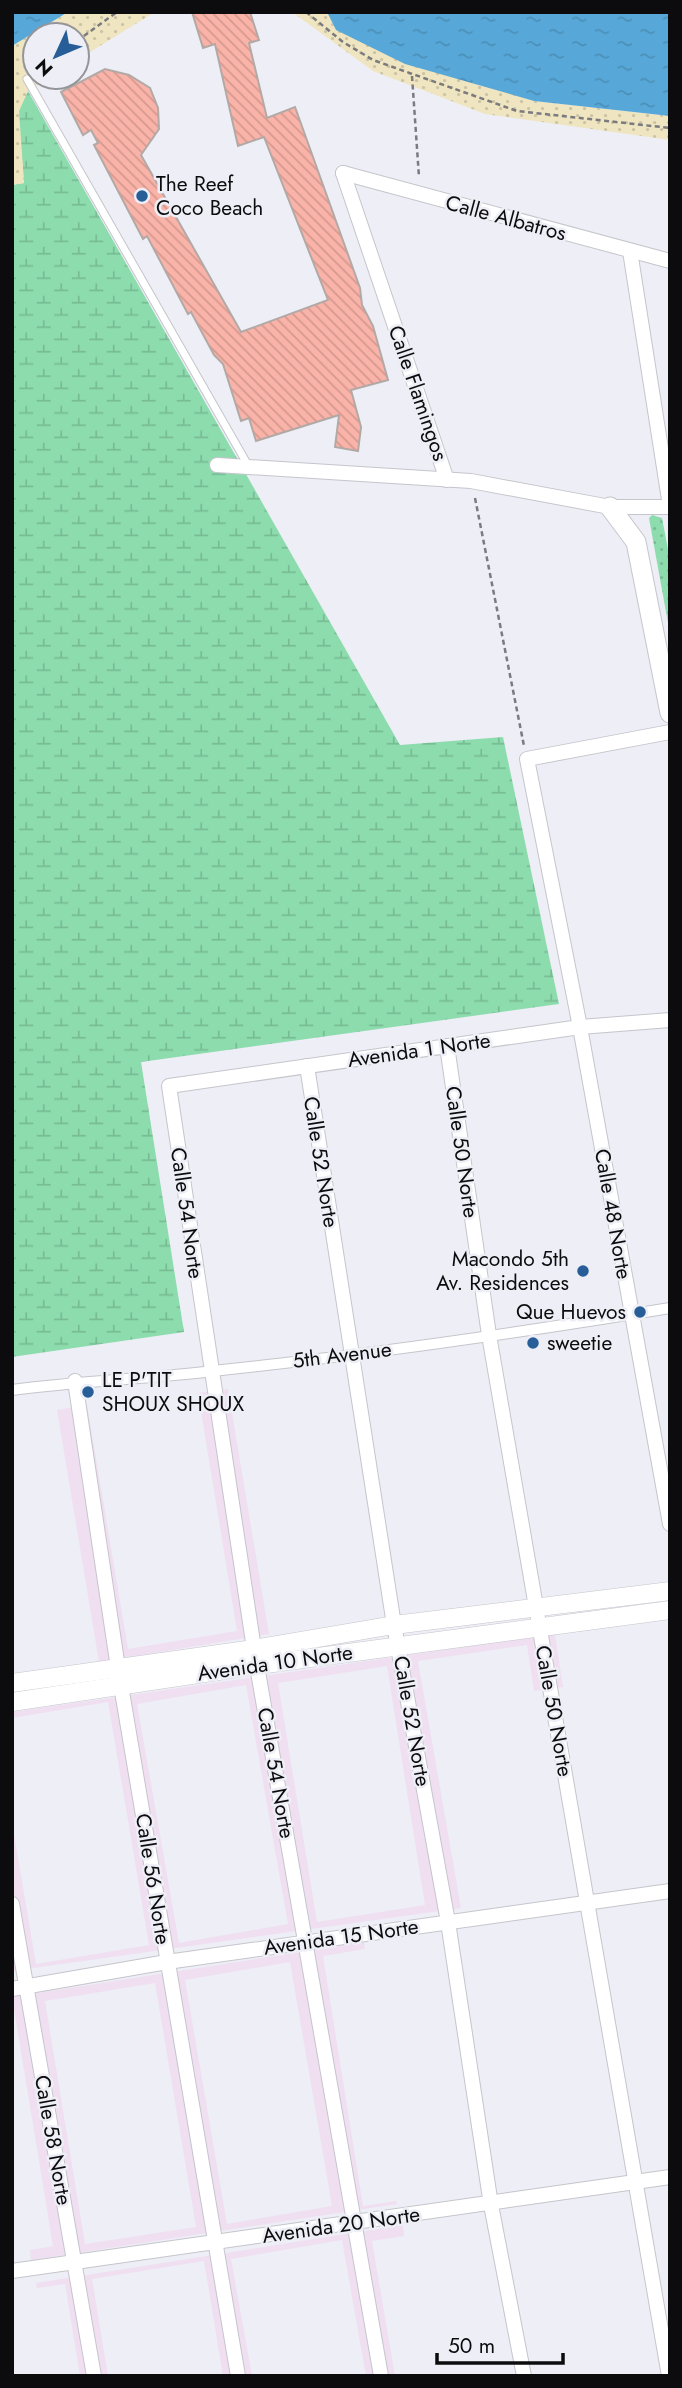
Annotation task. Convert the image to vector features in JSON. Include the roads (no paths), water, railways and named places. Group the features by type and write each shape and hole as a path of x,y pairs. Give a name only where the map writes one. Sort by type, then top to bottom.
{"main road":[{"path":"610,507 636,542 670,713"}],"street":[{"name":"Calle Albatros","path":"343,173 670,261"},
{"name":"Calle Flamingos","path":"343,173 447,480 471,481 610,507 670,506"},
{"path":"630,251 670,506"},
{"path":"217,465 447,480"},
{"name":"Calle 48 Norte","path":"670,732 527,759 580,1027 670,1524"},
{"name":"Avenida 1 Norte","path":"169,1086 580,1027 670,1020"},
{"name":"Calle 50 Norte","path":"447,1046 489,1335 669,2376"},
{"name":"Calle 52 Norte","path":"307,1066 394,1626 448,1922 491,2205 524,2376"},
{"name":"Calle 54 Norte","path":"169,1086 210,1372 256,1657 381,2376"},
{"name":"5th Avenue","path":"12,1390 75,1381 210,1372 350,1355 670,1308"},
{"name":"Calle 56 Norte","path":"75,1381 120,1677 238,2376"},
{"name":"Avenida 10 Norte","path":"256,1657 394,1626 670,1591"},
{"name":"Avenida 10 Norte","path":"12,1702 120,1677 256,1657 399,1646 670,1610"},
{"name":"Avenida 10 Norte","path":"12,1683 120,1677"},
{"name":"Avenida 15 Norte","path":"20,1988 167,1962 670,1891"},
{"name":"Calle 58 Norte","path":"12,1904 20,1988 75,2263 94,2376"},
{"name":"Avenida 20 Norte","path":"12,2271 491,2205 670,2177"}],"lane":[{"path":"34,91 249,467"}],"water":[{"path":"12,12 68,12 53,21 21,21 21,41 12,46"},
{"path":"327,12 670,12 670,116 534,101 405,64 336,30"}],"place":[{"name":"The Reef Coco Beach","path":"142,196"},
{"name":"Macondo 5th Av. Residences","path":"583,1271"},
{"name":"Que Huevos","path":"640,1312"},
{"name":"sweetie","path":"533,1343"},
{"name":"LE P'TIT SHOUX SHOUX","path":"88,1392"}]}
